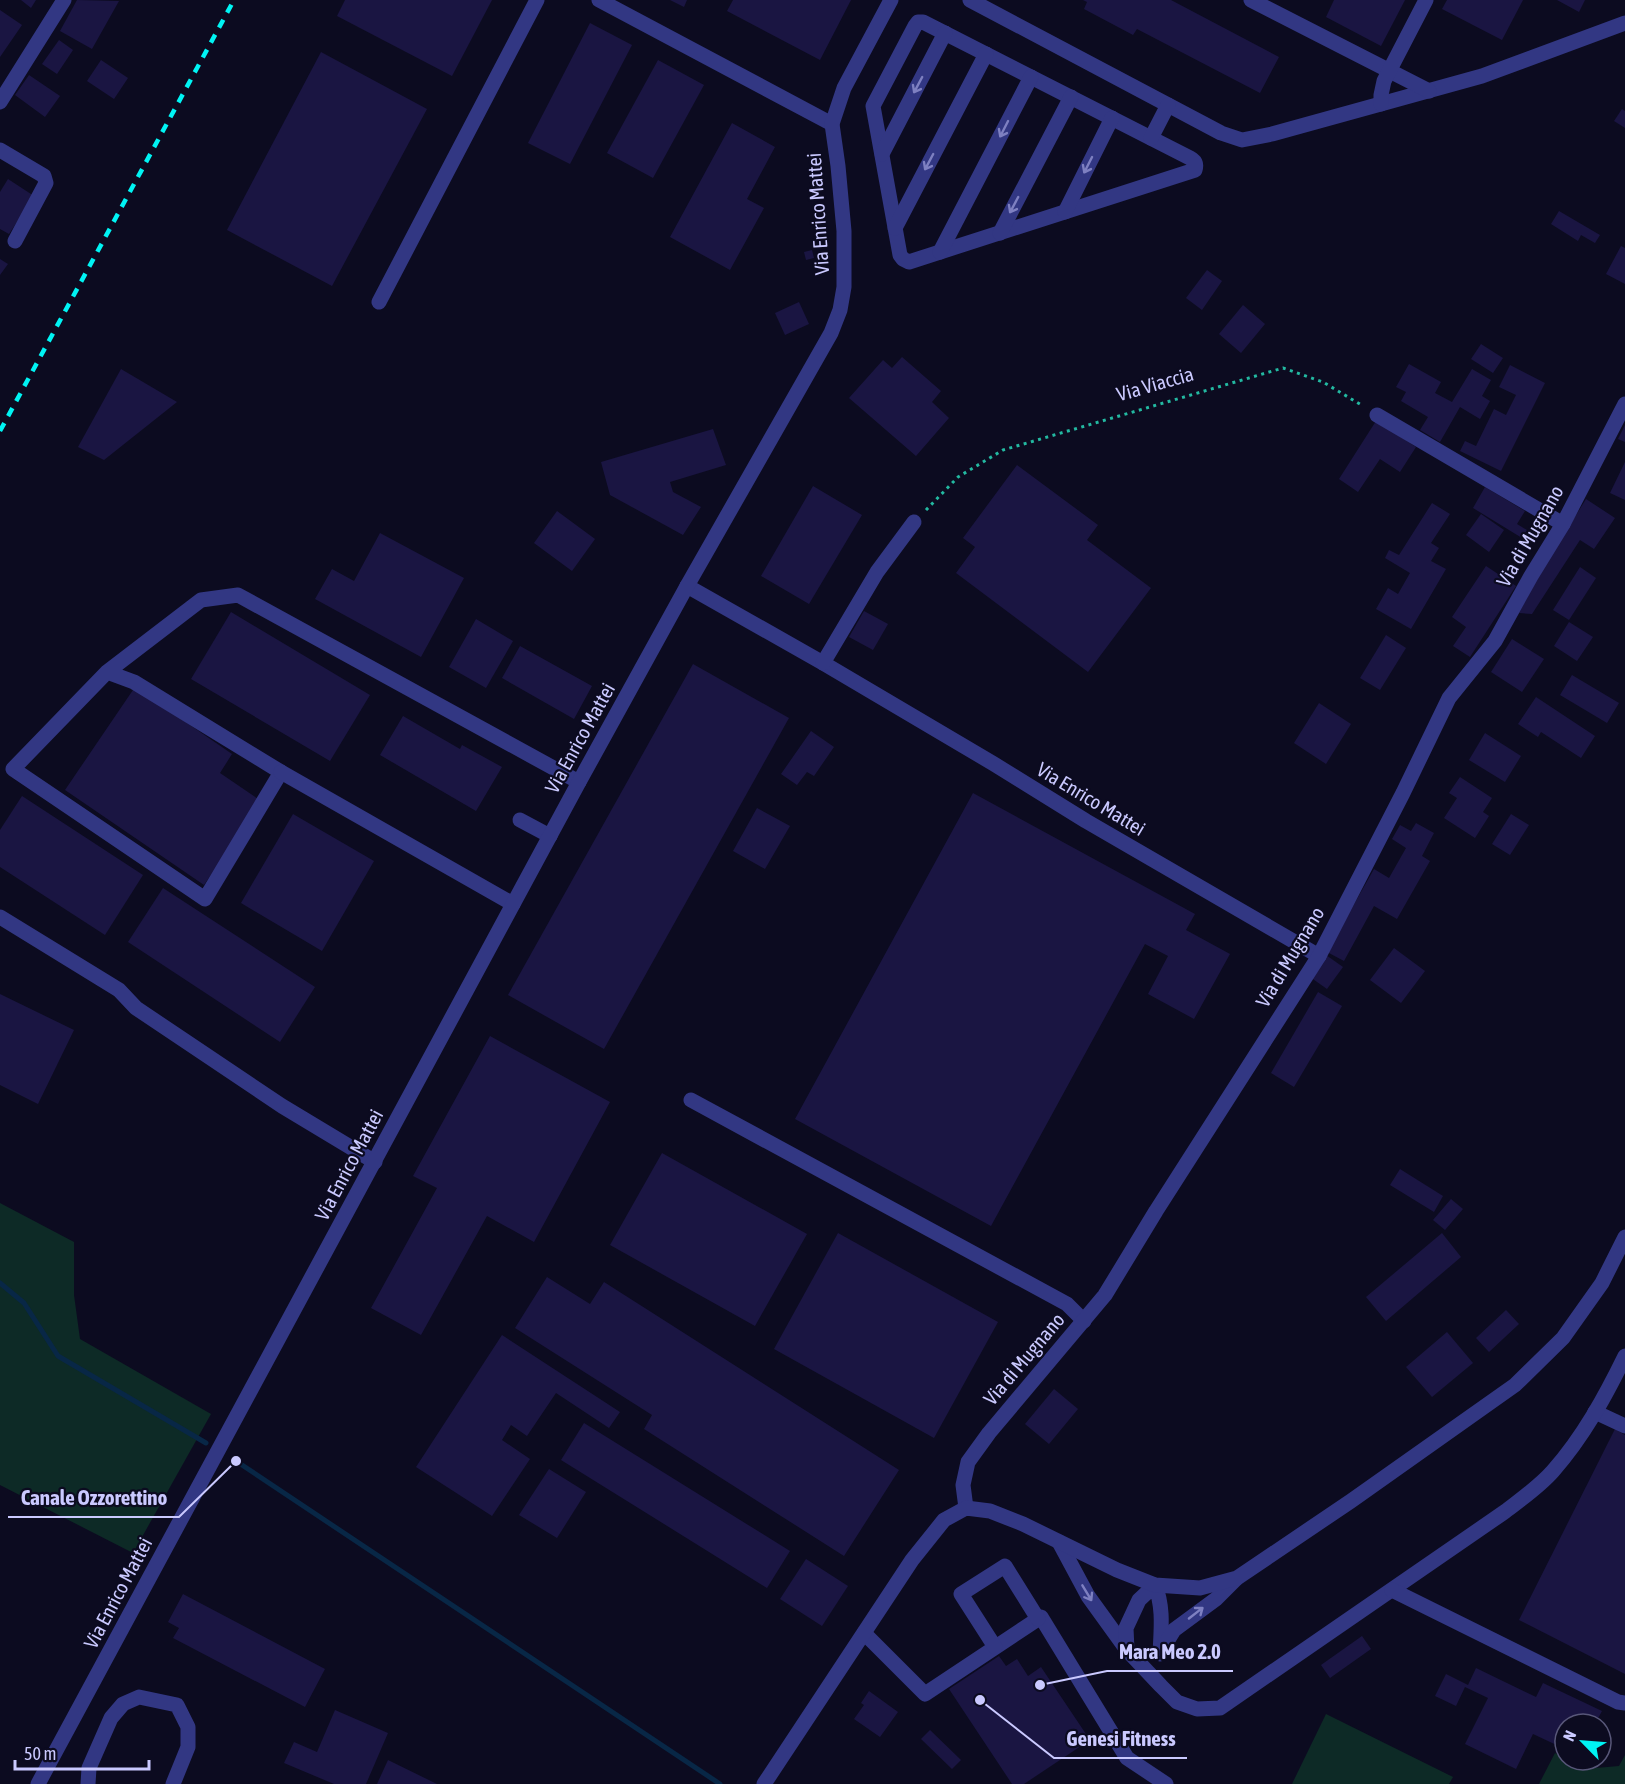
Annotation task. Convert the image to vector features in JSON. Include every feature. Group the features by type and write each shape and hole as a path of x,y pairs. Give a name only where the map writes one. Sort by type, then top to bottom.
{"street":[{"path":"0,102 64,0"},
{"path":"379,302 537,0"},
{"name":"Via Enrico Mattei","path":"598,0 832,124"},
{"name":"Via Enrico Mattei","path":"38,1784 579,782 831,333 840,310 844,286 844,231 832,124 844,88 891,0"},
{"path":"970,0 1221,134 1242,140 1272,134 1482,76 1625,23"},
{"path":"1251,0 1429,91"},
{"path":"1382,104 1383,81 1426,0"},
{"path":"918,22 923,22 986,54 1196,162 1195,170 909,262 903,260 900,255 873,106 875,100 918,22"},
{"path":"882,154 945,33"},
{"path":"895,228 986,54"},
{"path":"940,252 1031,77"},
{"path":"1000,233 1071,97"},
{"path":"1151,138 1168,105"},
{"path":"1065,212 1112,118"},
{"path":"0,150 44,176 46,183 15,241"},
{"name":"Via di Mugnano","path":"966,1508 963,1485 968,1462 989,1433 1105,1295 1319,956 1449,698 1495,641 1563,524 1625,404"},
{"path":"1377,415 1563,524"},
{"path":"823,663 877,572 914,522"},
{"name":"Via Enrico Mattei","path":"687,586 823,663 1086,821 1319,956"},
{"path":"281,772 205,899 13,769 107,672 201,600 238,596 579,782"},
{"path":"107,672 134,682 281,772 513,904"},
{"path":"520,820 550,836"},
{"path":"0,917 119,990 136,1008 282,1106 375,1162"},
{"path":"691,1100 1067,1304 1084,1321"},
{"path":"1160,1654 1174,1630 1216,1599 1238,1578 1515,1385 1563,1338 1602,1283 1625,1237"},
{"path":"1059,1542 1088,1596 1127,1650 1177,1702 1197,1710 1220,1708 1503,1513 1553,1472 1581,1435 1625,1356"},
{"path":"1595,1412 1625,1426"},
{"path":"764,1784 912,1560 944,1520 966,1508 990,1511 1117,1570 1155,1585 1200,1588 1238,1578"},
{"path":"995,1647 961,1594 1005,1566 1038,1619"},
{"path":"1127,1650 1126,1628 1139,1600 1155,1585"},
{"path":"1154,1677 1160,1654 1162,1616 1160,1598 1155,1585"},
{"path":"1392,1590 1618,1702 1625,1703"},
{"path":"864,1633 925,1694 1041,1617 1127,1758 1166,1784"},
{"path":"88,1784 89,1768 111,1718 123,1704 139,1697 177,1705 188,1727 188,1747 173,1784"},
{"name":"Via Enrico Mattei","path":"45,1784 49,1765"}],"path":[{"name":"Via Viaccia","path":"914,522 958,477 1003,450 1283,368 1323,382 1377,415"}],"green space":[{"path":"0,1203 74,1242 74,1295 80,1339 211,1414 133,1553 0,1485"},
{"path":"1326,1714 1453,1777 1449,1784 1292,1784"},
{"path":"1625,1755 1625,1784 1539,1784 1553,1757 1553,1772 1613,1772 1613,1767 1619,1766"}],"building":[{"path":"21,0 36,0 31,8"},
{"path":"77,0 119,1 92,49 60,31"},
{"path":"345,0 492,0 452,76 337,16"},
{"path":"670,0 687,0 684,7"},
{"path":"733,0 851,0 820,60 727,11"},
{"path":"1083,0 1171,0 1279,57 1260,93 1137,29 1133,35 1084,9 1087,2"},
{"path":"1334,0 1405,0 1381,46 1326,17"},
{"path":"1447,0 1523,0 1502,40 1442,9"},
{"path":"1557,0 1585,0 1579,12"},
{"path":"0,10 22,25 0,57"},
{"path":"590,23 632,45 570,164 528,143"},
{"path":"59,40 73,50 57,74 42,64"},
{"path":"321,52 427,109 332,286 227,230"},
{"path":"101,60 128,78 114,99 87,81"},
{"path":"658,60 704,85 653,178 607,153"},
{"path":"29,75 60,96 45,117 15,95"},
{"path":"1622,109 1625,111 1625,128 1614,121"},
{"path":"732,123 775,147 747,199 764,208 730,270 670,237"},
{"path":"8,179 34,196 9,234 0,229 0,192"},
{"path":"1559,211 1600,235 1595,243 1581,235 1578,241 1551,224"},
{"path":"1621,246 1625,248 1625,284 1606,274"},
{"path":"812,250 814,258 806,260 804,252"},
{"path":"0,259 8,264 0,275"},
{"path":"1207,270 1222,281 1202,310 1186,298"},
{"path":"799,302 809,324 785,335 775,313"},
{"path":"1243,305 1265,324 1241,353 1219,334"},
{"path":"1481,344 1503,358 1493,373 1471,359"},
{"path":"902,357 941,391 932,402 949,418 916,456 849,398 883,360 892,368"},
{"path":"1409,364 1441,382 1435,393 1452,402 1472,369 1491,380 1482,396 1490,401 1480,419 1460,407 1440,442 1420,430 1428,417 1401,401 1406,392 1396,387"},
{"path":"1510,365 1545,383 1501,471 1460,451 1465,441 1476,446 1494,409 1506,415 1516,395 1499,387"},
{"path":"121,369 177,402 104,460 78,447"},
{"path":"1376,421 1416,447 1400,472 1380,459 1358,492 1339,479"},
{"path":"1625,425 1625,442 1618,439"},
{"path":"713,429 726,465 670,482 673,492 701,507 683,535 610,495 601,462"},
{"path":"1625,462 1625,500 1610,493"},
{"path":"1017,465 1098,525 1087,540 1151,588 1088,672 956,573 975,547 963,538"},
{"path":"813,486 862,515 809,604 761,576"},
{"path":"1485,487 1525,511 1517,524 1527,530 1522,538 1473,508"},
{"path":"1586,499 1615,518 1594,549 1580,540 1532,614 1519,613 1540,573"},
{"path":"1432,503 1450,514 1431,543 1439,548 1431,561 1446,569 1411,629 1376,609 1388,588 1398,594 1410,573 1385,558 1389,550 1399,555"},
{"path":"557,511 595,539 572,571 534,543"},
{"path":"1481,514 1504,530 1489,552 1466,535"},
{"path":"380,533 464,578 421,657 315,599 332,569 354,581"},
{"path":"1486,566 1516,586 1470,657 1453,646 1466,627 1452,617"},
{"path":"1580,567 1596,578 1569,620 1553,610"},
{"path":"864,611 888,624 873,650 849,637"},
{"path":"231,612 370,695 330,761 191,679"},
{"path":"476,619 513,641 486,688 449,667"},
{"path":"1569,622 1593,637 1577,661 1554,646"},
{"path":"1386,635 1406,648 1380,690 1360,678"},
{"path":"1512,639 1544,659 1522,692 1491,672"},
{"path":"520,646 592,686 574,719 502,678"},
{"path":"693,664 789,718 604,1049 508,995"},
{"path":"1572,675 1619,703 1607,723 1560,695"},
{"path":"135,687 232,754 220,773 261,801 204,885 65,790"},
{"path":"1536,697 1595,736 1581,758 1541,732 1538,737 1518,724"},
{"path":"1319,703 1351,724 1326,764 1294,743"},
{"path":"403,716 460,749 462,745 502,767 476,811 380,755"},
{"path":"811,731 834,747 814,776 807,772 797,785 781,774"},
{"path":"1485,733 1521,756 1505,782 1469,760"},
{"path":"1460,777 1492,798 1483,812 1489,816 1475,838 1444,818 1457,798 1449,793"},
{"path":"973,793 1195,914 1186,930 1230,954 1194,1019 1148,994 1168,956 1145,944 991,1226 795,1119"},
{"path":"22,796 143,875 105,935 0,867 0,830"},
{"path":"757,808 790,826 765,869 733,851"},
{"path":"293,814 374,861 322,951 241,903"},
{"path":"1511,814 1529,825 1510,855 1492,844"},
{"path":"1416,823 1434,833 1422,856 1430,861 1397,919 1374,906 1344,961 1327,952 1374,869 1389,878 1406,848 1392,839 1400,825 1411,831"},
{"path":"163,888 315,987 280,1042 128,942"},
{"path":"1394,948 1425,971 1401,1003 1370,980"},
{"path":"1326,955 1343,967 1327,989 1310,977"},
{"path":"1318,992 1342,1006 1294,1087 1271,1073"},
{"path":"0,994 74,1030 38,1104 0,1085"},
{"path":"490,1036 610,1102 534,1242 487,1216 421,1335 371,1308 437,1188 413,1176"},
{"path":"662,1153 807,1234 755,1326 610,1245"},
{"path":"1400,1169 1443,1196 1434,1212 1390,1185"},
{"path":"1451,1199 1463,1209 1445,1230 1433,1220"},
{"path":"838,1233 998,1322 934,1438 774,1349"},
{"path":"1442,1233 1461,1257 1386,1321 1366,1297"},
{"path":"547,1277 590,1304 604,1282 899,1470 844,1556 644,1429 652,1415 515,1328"},
{"path":"1506,1310 1519,1324 1489,1352 1476,1338"},
{"path":"1447,1332 1473,1363 1432,1397 1406,1367"},
{"path":"502,1335 620,1412 609,1428 556,1393 527,1436 511,1425 502,1440 530,1459 492,1516 416,1467"},
{"path":"1054,1389 1078,1409 1049,1444 1025,1424"},
{"path":"584,1423 790,1551 767,1588 561,1460"},
{"path":"1615,1429 1625,1435 1625,1674 1519,1620"},
{"path":"549,1469 586,1492 557,1538 519,1515"},
{"path":"806,1559 848,1586 822,1626 780,1599"},
{"path":"183,1594 325,1669 305,1707 173,1638 179,1628 168,1622"},
{"path":"1362,1636 1371,1649 1330,1678 1321,1665"},
{"path":"999,1656 1006,1666 1017,1659 1028,1676 1041,1667 1090,1740 1024,1784 1012,1784 949,1689"},
{"path":"1476,1668 1536,1697 1543,1683 1602,1711 1553,1712 1553,1743 1533,1734 1516,1769 1465,1744 1488,1698 1465,1687 1456,1706 1435,1696 1446,1674 1468,1685"},
{"path":"869,1691 898,1712 880,1737 854,1719 864,1705 861,1703"},
{"path":"335,1710 388,1733 366,1784 334,1784 284,1763 294,1742 317,1752"},
{"path":"930,1730 961,1760 952,1769 921,1739"},
{"path":"388,1760 437,1784 377,1784"}],"waterway":[{"path":"0,1283 24,1303 58,1356 206,1443"},
{"path":"236,1461 720,1784"}],"railway":[{"path":"0,431 234,0"}],"place":[{"name":"Canale Ozzorettino","path":"236,1461"},
{"name":"Mara Meo 2.0","path":"1040,1685"},
{"name":"Genesi Fitness","path":"980,1700"}]}
